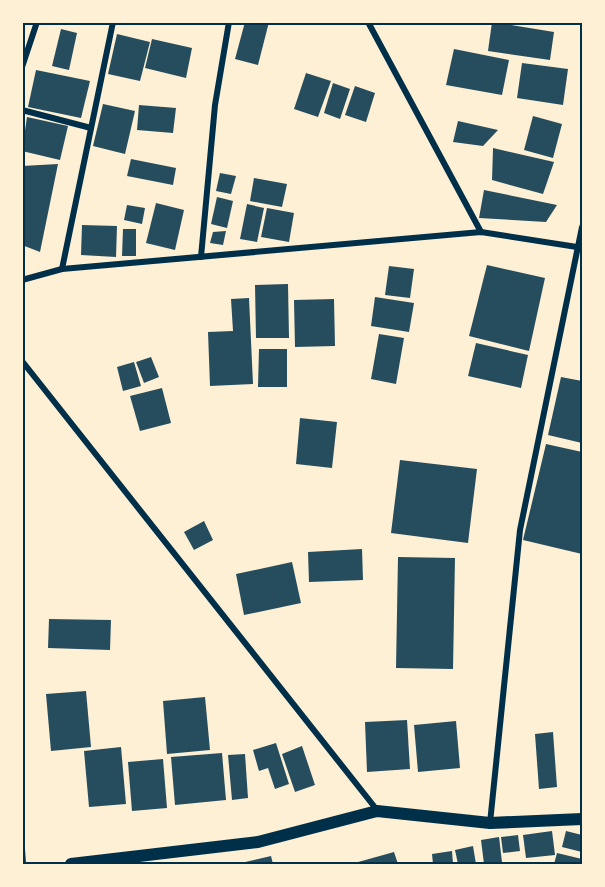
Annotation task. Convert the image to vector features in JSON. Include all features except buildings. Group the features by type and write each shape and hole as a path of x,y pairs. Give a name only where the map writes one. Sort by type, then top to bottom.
{"main road":[{"path":"71,864 258,842 377,811 490,823 582,819"}],"street":[{"path":"22,67 37,22"},
{"path":"62,269 113,22"},
{"path":"201,257 215,105 229,22"},
{"path":"368,22 481,232"},
{"path":"22,110 91,128"},
{"path":"490,823 519,530 582,227"},
{"path":"22,280 62,269 481,232 577,247"},
{"path":"22,361 377,811"},
{"path":"22,849 23,864"}]}
